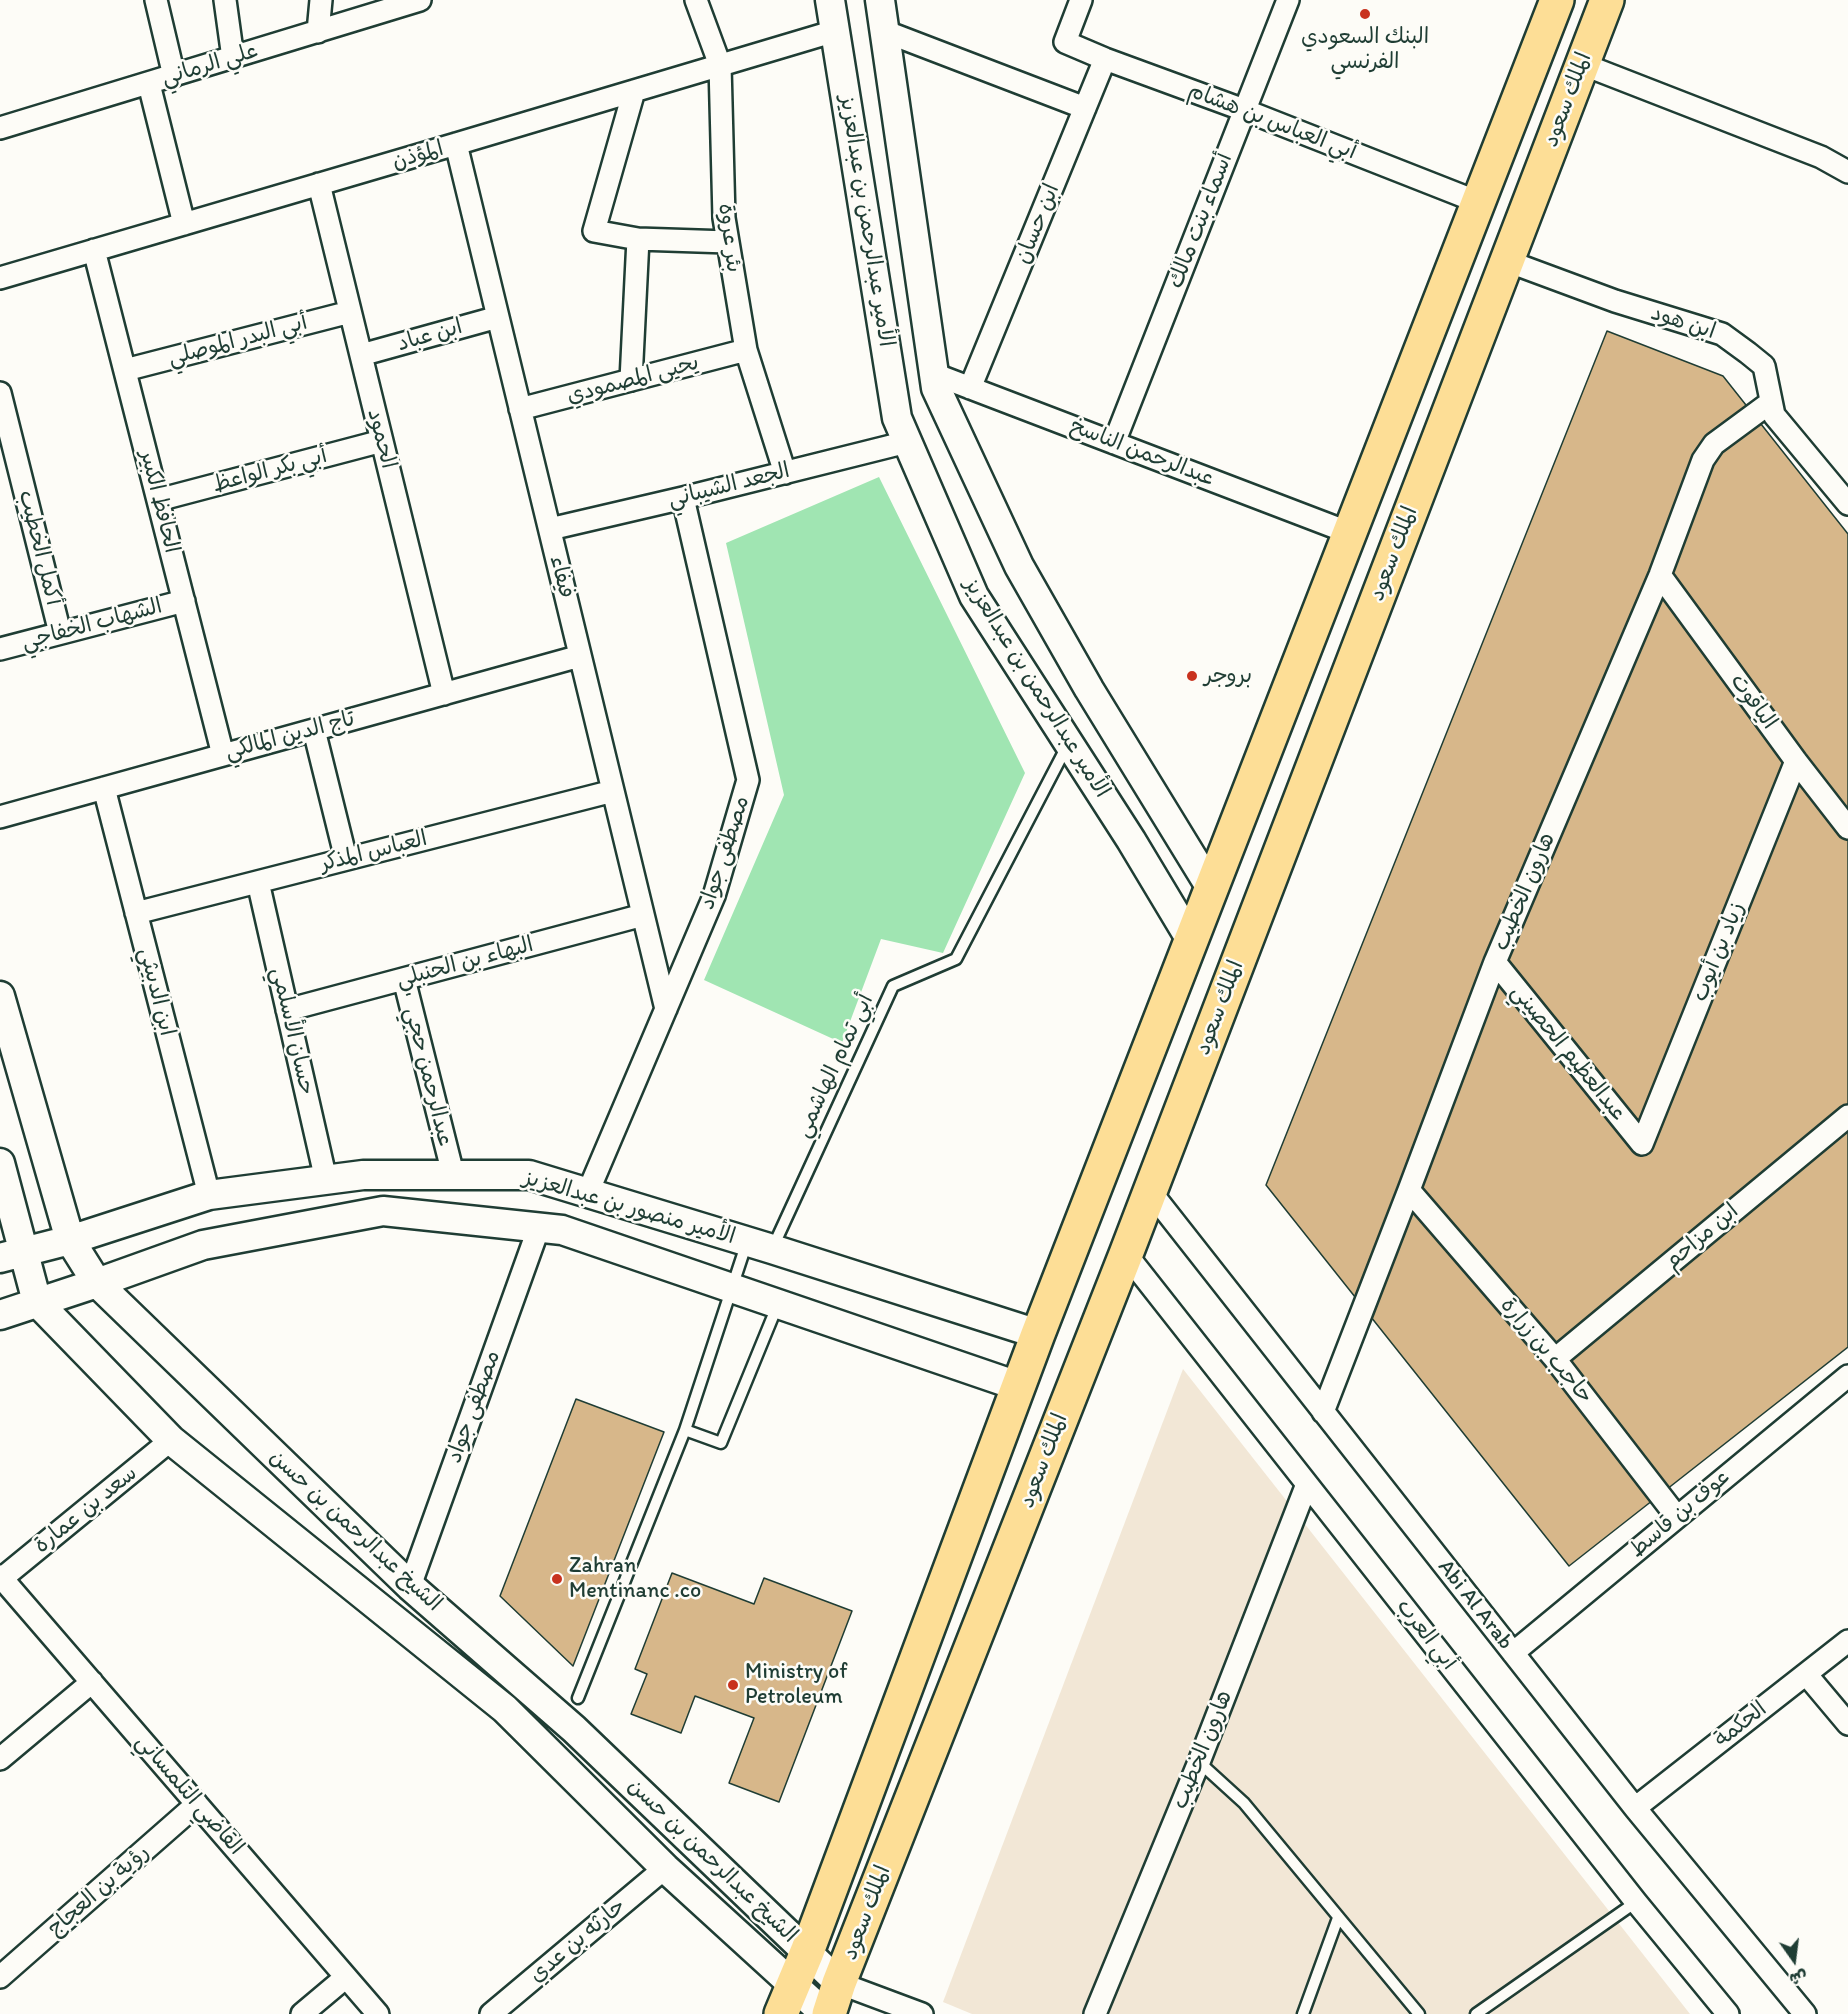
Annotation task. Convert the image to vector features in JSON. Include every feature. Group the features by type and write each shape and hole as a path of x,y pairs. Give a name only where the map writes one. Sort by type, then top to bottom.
{"main road":[{"name":"الملك سعود","path":"788,2000 1018,1386 1557,0"},
{"name":"الملك سعود","path":"827,2014 1126,1254 1607,0"}],"street":[{"path":"156,0 174,76"},
{"path":"225,0 233,58"},
{"path":"318,32 321,0"},
{"name":"علي الرماني","path":"0,128 420,0"},
{"name":"بئر عروة","path":"696,0 720,65 724,218 746,350 785,473"},
{"name":"الأمير عبدالرحمن بن عبدالعزيز","path":"830,0 897,418 974,596 1131,840 1191,940"},
{"name":"الأمير عبدالرحمن بن عبدالعزيز","path":"880,0 936,388 1019,566 1089,689 1211,888"},
{"name":"أبي العباس بن هشام","path":"1081,0 1065,42 1478,202"},
{"name":"أسماء بنت مالك","path":"1114,443 1244,110 1280,2"},
{"name":"المؤذن","path":"0,278 835,31"},
{"path":"884,31 1085,108"},
{"name":"ابن حسان","path":"970,388 1105,59"},
{"path":"1582,64 1821,158 1848,171"},
{"path":"149,84 184,224"},
{"path":"634,91 594,231 638,239 728,242"},
{"name":"فيفاء","path":"456,144 666,1009"},
{"name":"الحمود","path":"319,184 444,694"},
{"path":"863,196 907,190"},
{"path":"631,380 638,239"},
{"name":"الحافظ الكبير","path":"94,250 223,755"},
{"name":"ابن هود","path":"1507,261 1615,301 1722,334 1764,366 1774,415 1848,504"},
{"name":"أبي البدر الموصلي","path":"125,370 350,312"},
{"name":"ابن عباد","path":"361,356 498,317"},
{"name":"يحيى المصمودي","path":"520,409 746,350"},
{"name":"عبدالرحمن الناسخ","path":"934,374 1350,532"},
{"name":"أكمل الخطيب","path":"0,393 60,633"},
{"name":"هارون الخطيب","path":"1323,1412 1495,962 1660,575 1703,460 1714,444 1771,402"},
{"name":"أبي بكر الواعظ","path":"158,500 382,441"},
{"name":"الجعد الشيباني","path":"549,529 907,442"},
{"name":"مصطفى جواد","path":"588,1192 714,896 748,780 683,498"},
{"name":"الياقوت","path":"1660,575 1848,828"},
{"name":"الشهاب الخفاجي","path":"0,649 184,601"},
{"name":"تاج الدين المالكي","path":"0,817 580,656"},
{"path":"314,730 346,859"},
{"name":"زياد بن أيوب","path":"1642,1144 1796,761"},
{"name":"ابن الدبيثي","path":"104,788 208,1196"},
{"name":"العباس المذكر","path":"136,913 613,791"},
{"path":"1131,840 1148,846 1156,843 1168,827 1166,814"},
{"name":"حسان الأسلمي","path":"258,882 326,1180"},
{"name":"البهاء بن الحنبلي","path":"287,1010 643,915"},
{"name":"عبدالعظيم الحصيني","path":"1495,962 1642,1144"},
{"name":"عبدالرحمن حجي","path":"404,979 453,1174"},
{"name":"الشيخ عبدالرحمن بن حسن","path":"0,996 70,1240 97,1283 410,1586 574,1729 839,1983"},
{"name":"ابن مزاحم","path":"1555,1359 1848,1116"},
{"path":"0,1163 12,1255 37,1302"},
{"name":"الأمير منصور بن عبدالعزيز","path":"12,1255 70,1240 208,1196 363,1175 529,1175 760,1245 1038,1334"},
{"name":"حاجب بن زرارة","path":"1409,1190 1555,1359 1677,1517"},
{"name":"Abi Al Arab","path":"1150,1191 1635,1808 1805,2014"},
{"name":"الأمير منصور بن عبدالعزيز","path":"0,1315 203,1245 383,1211 562,1230 1018,1386"},
{"name":"مصطفى جواد","path":"410,1586 539,1227"},
{"name":"أبي العرب","path":"1126,1254 1635,1902 1728,2014"},
{"name":"الشيخ عبدالرحمن بن حسن","path":"37,1302 171,1440 505,1709 665,1868 788,2000 827,2014"},
{"name":"عوف بن قاسط","path":"1513,1653 1848,1376"},
{"name":"سعد بن عمارة","path":"1,1578 171,1440"},
{"name":"هارون الخطيب","path":"1095,2014 1199,1762 1307,1484"},
{"name":"القاضي التلمساني","path":"1,1578 378,2014"},
{"name":"الحكمة","path":"1635,1808 1848,1641"},
{"path":"1806,1674 1848,1724"},
{"path":"0,1759 92,1682"},
{"name":"رؤية بن العجاج","path":"0,1977 197,1804"},
{"name":"حارثه بن عدي","path":"503,2010 665,1868"},
{"path":"302,2014 346,1977"},
{"path":"839,1983 922,2014"}],"lane":[{"name":"أبي تمام الهاشمي","path":"578,1698 685,1430 731,1287 760,1245 893,986 956,959 1068,743"},
{"path":"685,1430 720,1443 778,1304"},
{"path":"1199,1762 1244,1803 1419,2014"},
{"path":"1476,2014 1635,1902"},
{"path":"1303,2014 1338,1918"}],"shaded area":[{"path":"1183,1369 1690,2014 972,2014 943,2002"}],"green space":[{"path":"879,477 1025,773 943,953 881,939 842,1043 704,980 784,795 726,543"}],"building":[{"path":"1607,331 1723,376 1848,534 1848,1347 1569,1566 1266,1185"},
{"path":"576,1399 664,1432 573,1666 500,1596"},
{"name":"Ministry of Petroleum","path":"672,1573 754,1604 764,1578 852,1611 779,1802 729,1783 754,1718 695,1696 681,1733 631,1714 647,1674 635,1669"}],"place":[{"name":"البنك السعودي الفرنسي","path":"1365,14"},
{"name":"بروجر","path":"1192,676"},
{"name":"Zahran Mentinanc .co","path":"557,1579"},
{"name":"Ministry of Petroleum","path":"733,1685"}]}
